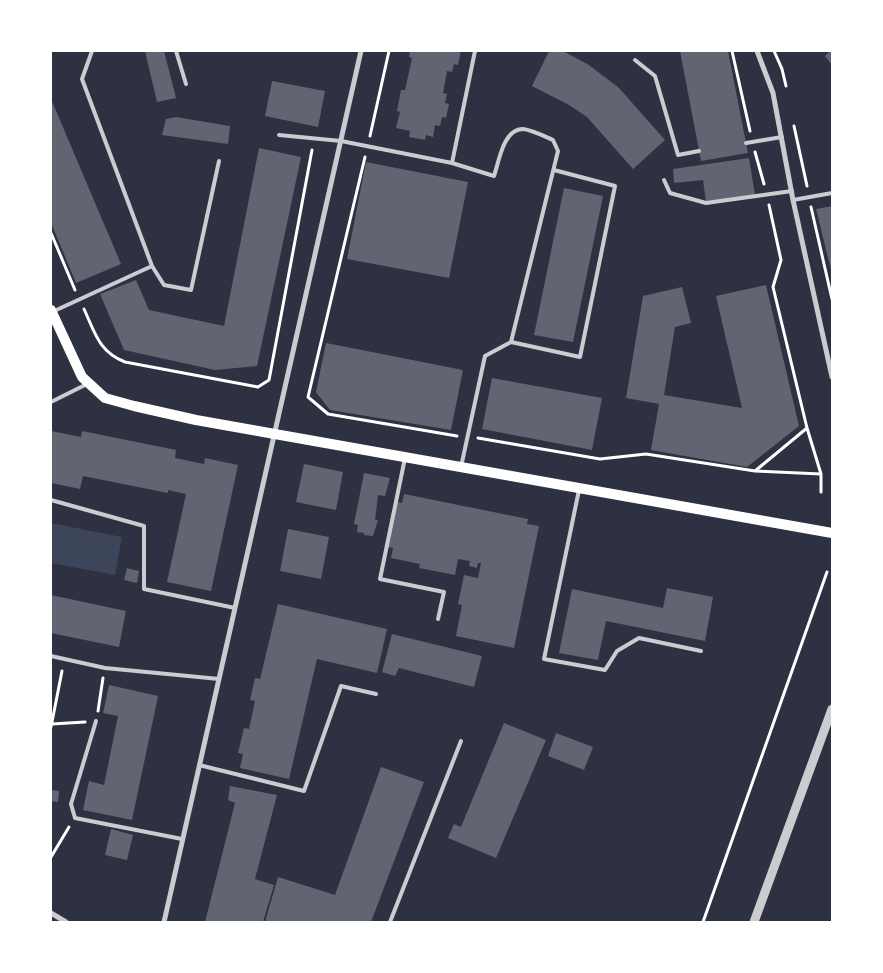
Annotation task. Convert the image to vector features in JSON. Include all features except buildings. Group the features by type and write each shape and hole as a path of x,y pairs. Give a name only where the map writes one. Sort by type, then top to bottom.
{"main road":[{"path":"52,311 82,376 105,398 196,420 832,533"}],"street":[{"path":"164,922 361,51"},
{"path":"757,51 773,93 793,200 832,377"},
{"path":"754,922 832,709"},
{"path":"51,913 66,922"}],"lane":[{"path":"92,51 82,79 152,266 164,285 191,290 219,161"},
{"path":"176,51 186,84"},
{"path":"452,163 475,51"},
{"path":"635,60 655,76 678,155 699,151"},
{"path":"279,135 341,140 452,163 494,176 505,141 514,131 524,129 553,140 558,151 554,170 510,342"},
{"path":"746,143 782,137"},
{"path":"461,467 485,356 510,342 580,358 616,186 554,170"},
{"path":"664,180 670,193 706,203 792,191"},
{"path":"793,200 832,193"},
{"path":"52,311 152,266"},
{"path":"51,402 89,383"},
{"path":"405,457 380,579 444,592 438,619"},
{"path":"579,488 544,659 605,670 617,652 639,638 700,651"},
{"path":"51,500 144,526 144,589 235,608"},
{"path":"51,656 105,668 219,680"},
{"path":"200,765 304,791 341,686 376,694"},
{"path":"96,721 71,804 75,818 182,839"},
{"path":"390,922 460,741"}],"path":[{"path":"389,51 308,397 328,414 600,459 646,454 755,471 821,474"},
{"path":"732,51 752,142 767,194 782,260 773,287 807,428 821,474 822,492"},
{"path":"774,51 782,68 786,87"},
{"path":"794,124 832,299"},
{"path":"51,233 79,300 101,345 112,357 125,362 258,387 268,380 314,138"},
{"path":"755,471 807,428"},
{"path":"704,922 826,572"},
{"path":"65,659 52,725 96,721 105,668"},
{"path":"51,857 75,818"}],"shaded area":[{"path":"51,523 122,537 115,575 51,563"}]}
